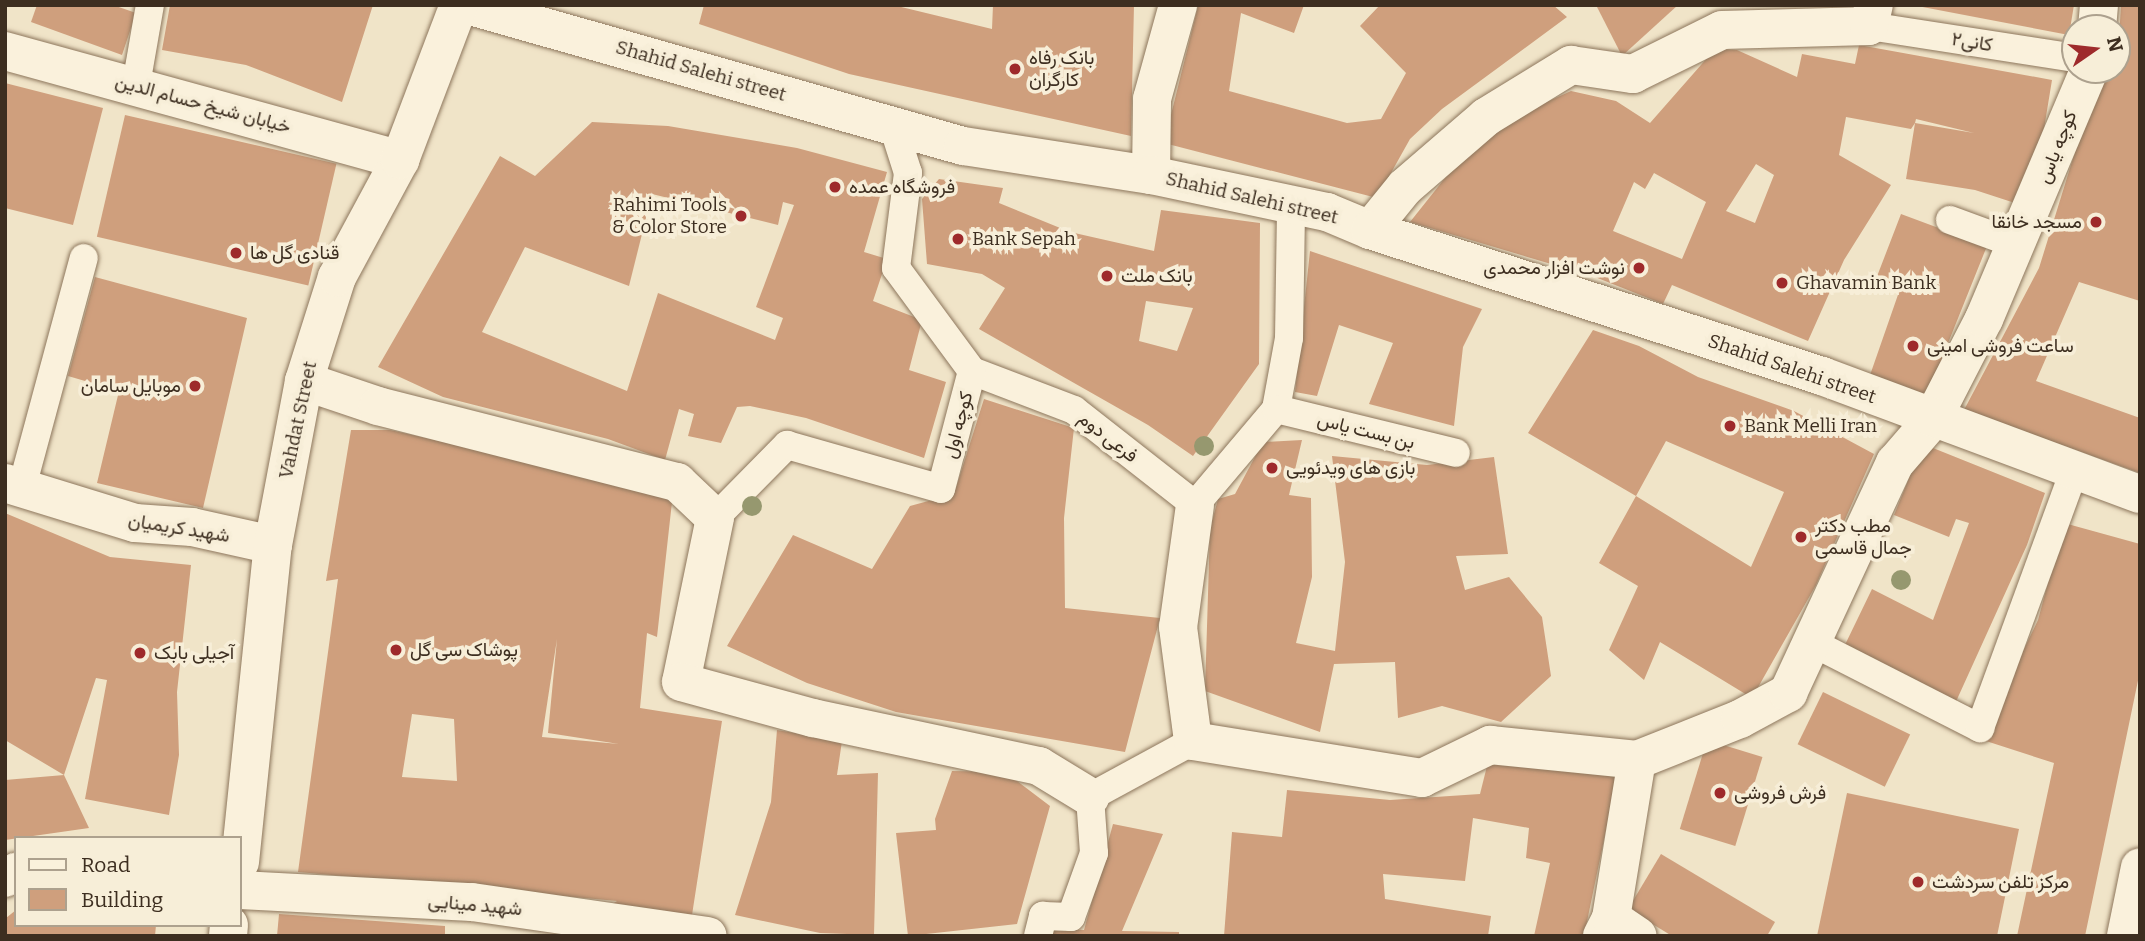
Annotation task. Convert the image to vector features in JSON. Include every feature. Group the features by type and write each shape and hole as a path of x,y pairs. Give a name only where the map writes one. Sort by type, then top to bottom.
{"street":[{"name":"Vahdat Street","path":"242,844 273,545 303,381 337,277 400,160 459,5"},
{"name":"Shahid Salehi street","path":"467,5 964,146 1151,175 1291,204 1822,376 1932,420 2140,494"},
{"path":"1151,175 1152,99 1178,5"},
{"path":"1370,230 1405,187 1486,117 1571,65 1633,74 1722,30 1871,16"},
{"name":"خیابان شیخ حسام الدین","path":"5,51 400,160"},
{"name":"کوچه یاس","path":"1637,760 1740,719 1788,693 1895,463 1932,420 2022,234 2083,84"},
{"path":"303,381 378,406 677,482 715,518 681,681 813,718 1039,766 1090,797"},
{"name":"شهید کریمیان","path":"14,485 135,523 192,527 273,545"},
{"path":"1195,505 1178,627 1193,741 1422,778 1490,745 1637,760 1617,930"},
{"path":"2126,936 2140,867"},
{"name":"شهید مینایی","path":"242,890 472,902 708,936"}],"lane":[{"path":"136,85 150,5"},
{"name":"کانی۲","path":"1871,16 2061,55"},
{"name":"کوچه اول","path":"715,518 787,445 941,489 972,371 896,268 908,173 893,126"},
{"path":"1195,505 1276,409 1289,338 1291,204"},
{"path":"1950,220 2022,234"},
{"path":"14,485 84,258"},
{"name":"فرعی دوم","path":"972,371 1074,410 1195,505"},
{"name":"بن بست یاس","path":"1276,409 1456,453"},
{"path":"1811,642 1980,728 2074,471"},
{"path":"1038,936 1043,916 1070,917 1094,853 1090,797 1193,741"}],"building":[{"path":"37,5 113,5 136,13 122,55 31,22"},
{"path":"170,5 373,5 342,102 246,65 162,50"},
{"path":"704,5 893,5 992,29 993,5 1134,5 1131,136 849,74 699,24"},
{"path":"1304,5 1294,33 1241,13 1229,91 1347,123 1381,119 1406,73 1360,26 1380,5 1553,5 1567,17 1442,109 1410,139 1377,198 1164,143 1198,6"},
{"path":"1596,5 1678,5 1622,56"},
{"path":"1912,5 2074,5 2072,14 2061,14 2061,33"},
{"path":"2121,5 2140,5 2140,301 2079,282 2036,381 2140,418 2140,473 1964,410 2039,268 2075,152 2102,84 2131,84 2131,14 2120,14"},
{"path":"1859,45 2052,80 2042,141 2021,205 1975,190 1906,179 1915,123 1911,129 1846,117 1839,155 1891,185 1844,260 1808,341 1672,285 1663,304 1595,277 1410,222 1457,163 1516,116 1571,91 1616,101 1650,123 1715,49 1737,50 1797,77 1802,54 1855,64","holes":["1916,119 1974,133 1915,123","1756,164 1774,175 1755,223 1726,211","1654,173 1706,202 1682,259 1613,231 1634,182 1645,189"]},
{"path":"5,83 103,108 73,225 5,208"},
{"path":"125,115 336,164 308,286 97,237"},
{"path":"592,122 668,126 797,148 887,172 864,252 887,259 873,301 922,320 909,370 946,382 924,458 806,418 750,406 737,407 721,443 688,436 694,414 679,409 665,460 608,439 443,397 378,367 500,156 535,176","holes":["652,194 778,225 783,202 794,205 756,307 783,318 775,340 658,293 627,391 482,332 525,247 629,286"]},
{"path":"939,179 1003,188 999,203 1070,232 1154,251 1161,210 1260,223 1259,364 1193,456 1148,425 979,329 1005,288 982,274 927,264 922,199","holes":["1146,301 1193,308 1177,351 1139,341"]},
{"path":"1901,214 1987,246 1926,398 1869,378 1900,289 1876,279"},
{"path":"1310,251 1482,309 1463,347 1454,426 1369,404 1393,343 1339,325 1317,396 1295,392"},
{"path":"95,277 247,318 203,508 97,483 119,391 68,376"},
{"path":"1593,330 1639,346 1698,377 1794,411 1874,454 1816,585 1752,698 1660,642 1644,680 1609,650 1638,586 1599,563 1636,496 1528,433","holes":["1666,441 1784,492 1751,567 1636,496"]},
{"path":"984,399 1074,428 1064,518 1065,608 1160,618 1125,752 896,712 807,683 727,646 793,535 872,569 910,506 954,494"},
{"path":"351,430 390,430 673,493 657,637 647,633 640,708 722,721 692,915 609,906 617,901 298,872 338,579 326,581","holes":["557,639 548,733 619,744 542,737","412,714 454,719 457,781 402,777"]},
{"path":"1302,440 1289,495 1311,498 1312,577 1296,643 1335,651 1345,562 1332,456 1427,465 1494,457 1508,554 1456,556 1465,590 1509,577 1542,617 1551,676 1501,722 1442,706 1398,718 1395,662 1334,664 1320,732 1205,691 1210,529 1218,499 1235,494 1263,442"},
{"path":"1923,444 2045,493 2027,545 1954,706 1842,651 1872,589 1933,620 1969,523 1956,519 1949,537 1894,515"},
{"path":"5,513 110,557 191,565 177,692 179,755 169,815 85,799 107,680 96,678 64,775 5,740"},
{"path":"2064,523 2140,544 2140,671 2085,936 2017,936 2054,763 1986,741 2000,699 2038,620"},
{"path":"1823,692 1910,735 1885,787 1798,744"},
{"path":"777,730 842,741 837,775 878,773 874,935 820,933 735,915 771,802"},
{"name":"فرش فروشی","path":"1707,740 1762,757 1735,846 1680,829"},
{"path":"1488,762 1617,777 1584,936 1534,936 1550,863 1526,858 1529,828 1473,818 1465,881 1383,874 1385,899 1491,916 1488,936 1224,936 1232,832 1282,837 1287,790 1390,800 1480,794"},
{"path":"952,771 1005,772 1050,806 1017,924 908,936 896,833 936,830 935,819"},
{"path":"64,775 89,828 14,836 14,839 5,840 5,780"},
{"name":"مرکز تلفن سردشت","path":"1847,793 2019,829 1997,936 1817,936"},
{"path":"1113,824 1163,834 1122,931 1179,932 1179,936 1048,936 1049,929 1084,930"},
{"path":"1661,854 1775,922 1767,936 1672,936 1628,909"},
{"path":"14,912 14,927 156,927 155,936 5,936 6,918"},
{"path":"279,914 445,926 445,936 277,936"}],"place":[{"name":"بانک رفاه کارگران","path":"1015,69"},
{"name":"فروشگاه عمده","path":"835,187"},
{"name":"Rahimi Tools & Color Store","path":"741,216"},
{"name":"مسجد خانقا","path":"2096,222"},
{"name":"Bank Sepah","path":"958,239"},
{"name":"قنادی گل ها","path":"236,253"},
{"name":"نوشت افزار محمدی","path":"1639,268"},
{"name":"بانک ملت","path":"1107,276"},
{"name":"Ghavamin Bank","path":"1782,283"},
{"name":"ساعت فروشی امینی","path":"1913,346"},
{"name":"موبایل سامان","path":"195,386"},
{"name":"Bank Melli Iran","path":"1730,426"},
{"name":"بازی های ویدئویی","path":"1272,468"},
{"name":"مطب دکتر جمال قاسمی","path":"1801,537"},
{"name":"پوشاک سی گل","path":"396,650"},
{"name":"آجیلی بابک","path":"140,653"},
{"name":"فرش فروشی","path":"1720,793"},
{"name":"مرکز تلفن سردشت","path":"1918,882"}]}
